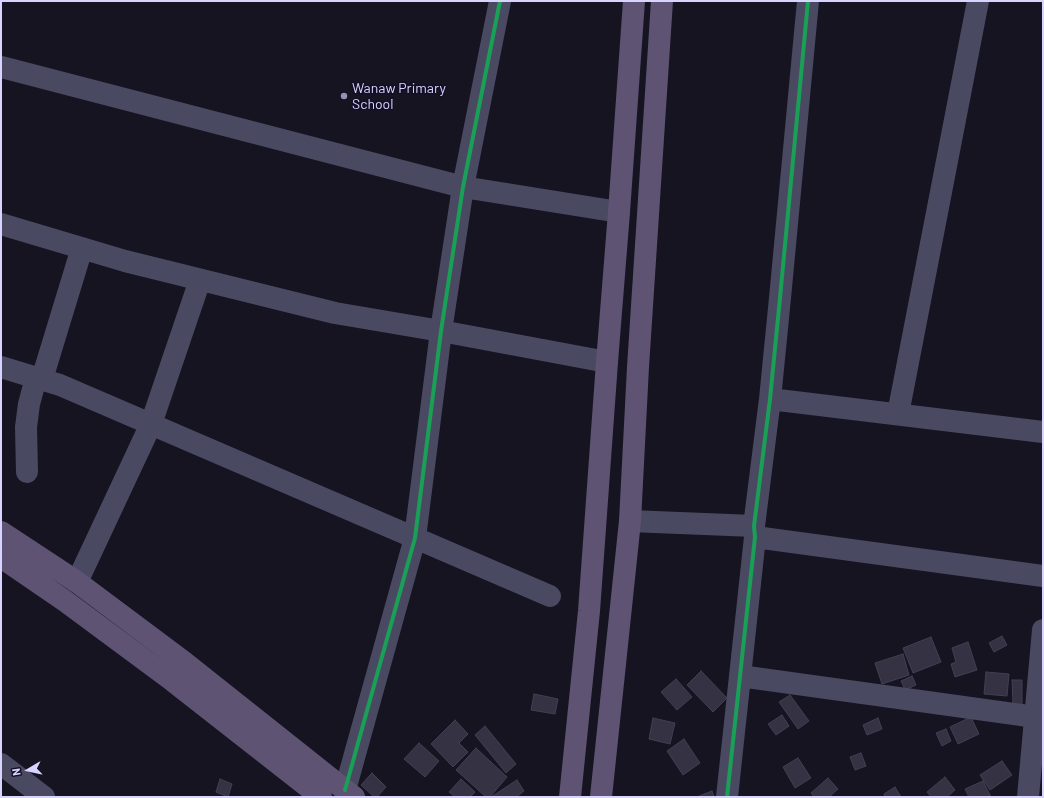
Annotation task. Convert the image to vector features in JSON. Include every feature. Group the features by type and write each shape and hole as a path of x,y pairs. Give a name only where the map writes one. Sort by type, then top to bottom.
{"main road":[{"path":"570,797 589,611 634,1"},
{"path":"601,797 630,522 638,368 662,1"},
{"path":"1,532 77,582 184,662 349,793"},
{"path":"1,557 71,606 172,681 321,797"}],"street":[{"path":"349,793 415,538 441,331 463,186 500,1"},
{"path":"727,797 754,531 770,399 808,1"},
{"path":"898,414 978,1"},
{"path":"1,67 463,186 619,212"},
{"path":"1,224 125,261 335,313 607,362"},
{"path":"27,472 26,427 29,404 39,379 82,248"},
{"path":"77,582 151,424 200,280"},
{"path":"1,367 60,385 550,596"},
{"path":"770,399 1043,432"},
{"path":"630,522 754,531 1043,576"},
{"path":"1028,797 1039,717 1043,630"},
{"path":"740,676 1039,717"},
{"path":"1,764 44,797"}],"building":[{"path":"1002,636 1007,645 994,652 989,643"},
{"path":"931,637 941,662 913,673 903,648"},
{"path":"968,642 977,670 955,677 951,664 956,662 952,648"},
{"path":"903,654 909,675 882,684 875,663"},
{"path":"701,671 727,698 713,712 687,685"},
{"path":"986,672 1009,674 1007,696 984,694"},
{"path":"912,676 916,685 905,690 901,681"},
{"path":"676,679 692,697 677,710 661,692"},
{"path":"1012,680 1022,680 1022,704 1013,705"},
{"path":"534,694 558,699 555,714 531,710"},
{"path":"790,695 809,721 798,729 779,702"},
{"path":"782,715 789,726 776,735 768,724"},
{"path":"971,717 979,734 958,744 950,727"},
{"path":"653,718 675,723 670,744 649,739"},
{"path":"878,718 882,729 867,735 863,725"},
{"path":"455,720 468,734 459,743 468,752 453,767 431,744"},
{"path":"485,726 516,764 506,773 475,735"},
{"path":"946,729 951,741 942,746 936,733"},
{"path":"684,739 700,763 683,775 667,751"},
{"path":"419,743 439,761 425,777 404,759"},
{"path":"476,748 507,777 490,797 486,797 456,770"},
{"path":"861,753 866,766 855,770 850,757"},
{"path":"798,758 811,778 795,788 783,767"},
{"path":"1002,761 1012,775 990,790 980,775"},
{"path":"372,773 386,787 377,797 374,797 361,785"},
{"path":"945,777 955,790 947,797 931,797 927,792"},
{"path":"828,778 838,789 829,797 814,797 811,793"},
{"path":"220,779 232,784 228,797 216,792"},
{"path":"461,779 475,792 470,797 455,797 449,792"},
{"path":"517,780 524,791 516,797 491,797"},
{"path":"983,781 991,797 969,797 965,789"},
{"path":"895,787 901,797 885,797 884,794"},
{"path":"712,791 714,797 699,797 699,796"}],"cycle path":[{"path":"345,790 415,538 441,331 463,187 500,1"},
{"path":"727,797 755,537 754,526 770,399 808,1"}],"place":[{"name":"Wanaw Primary School","path":"344,96"}]}
